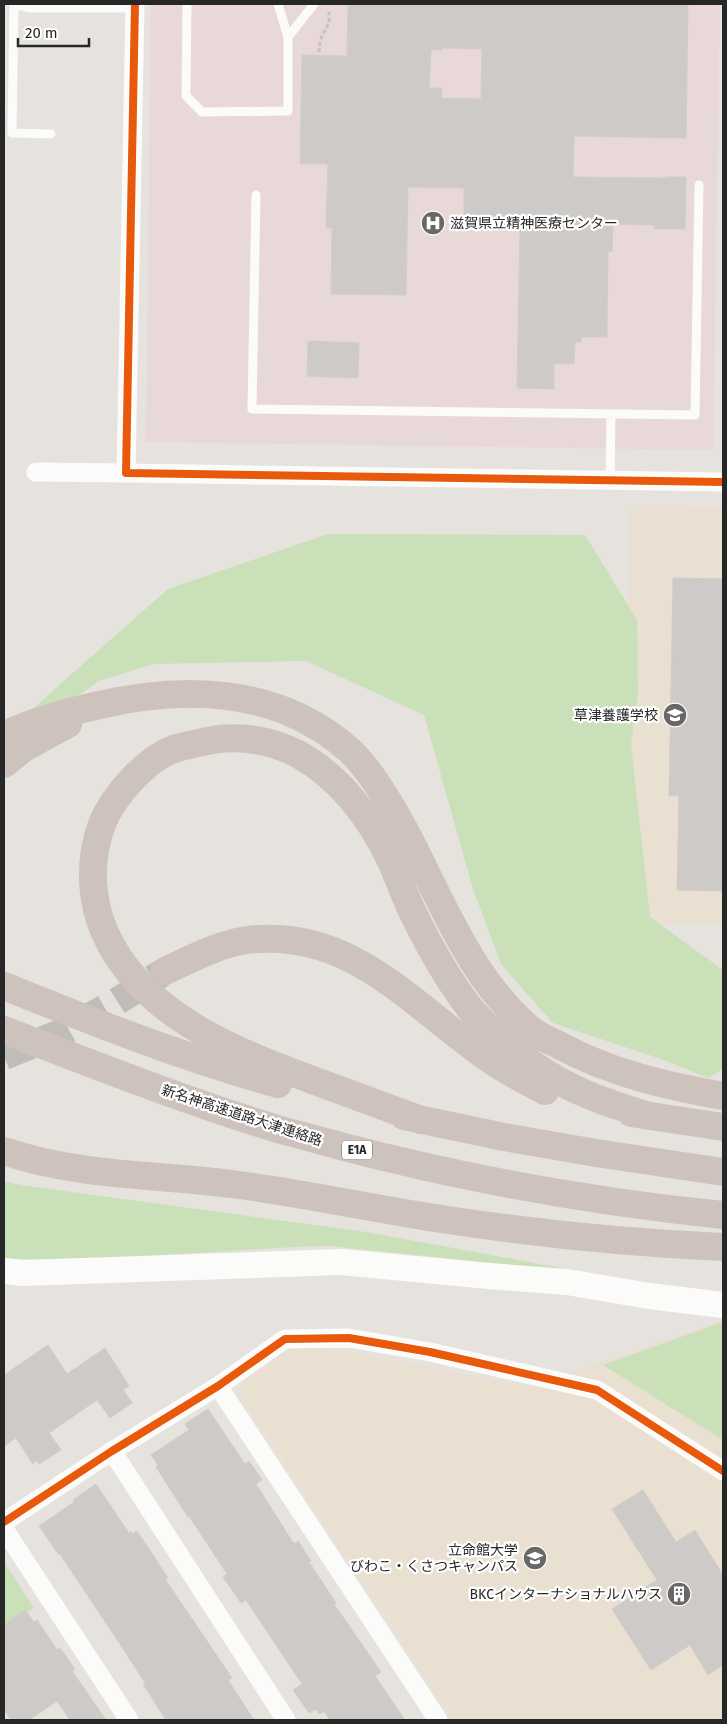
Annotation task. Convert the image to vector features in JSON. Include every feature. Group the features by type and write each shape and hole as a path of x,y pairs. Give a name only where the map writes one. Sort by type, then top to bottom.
{"highway":[{"path":"4,735 25,725 126,698 176,693 223,695 273,705 316,725 350,751 378,786 405,831 445,914 471,960 502,1002 533,1031 573,1053 619,1072 678,1088 723,1096"},
{"path":"4,764 24,748 69,724 126,698"},
{"path":"421,1120 260,1060 220,1041 179,1016 153,996 122,965 103,931 93,898 94,858 102,823 122,791 145,766 173,749 210,740 243,738 277,744 310,760 341,787 367,819 388,857 433,953 470,1009 494,1035 523,1058 556,1080 595,1098 649,1116"},
{"path":"165,971 208,951 245,940 280,938 312,943 344,954 374,971 477,1050 512,1074 546,1091 586,1104 723,1127"},
{"path":"4,986 162,1046 246,1074 325,1097 421,1120 596,1153 723,1172"},
{"name":"新名神高速道路大津連絡路","path":"4,1030 150,1085 271,1127 394,1160 538,1191 652,1208 723,1216"},
{"path":"4,1151 36,1161 88,1171 238,1184 446,1220 524,1231 638,1243 723,1247"}],"street":[{"path":"126,473 134,6"},
{"path":"36,472 723,482"},
{"path":"4,1271 23,1273 341,1262 567,1282 649,1296 723,1305"},
{"path":"4,1522 112,1451 218,1386 285,1339 349,1338 430,1352 597,1390 723,1472"},
{"path":"218,1386 438,1720"},
{"path":"112,1451 286,1720"},
{"path":"4,1530 129,1720"}],"lane":[{"path":"51,134 12,133 14,4 29,8 134,6"},
{"path":"187,4 186,96 202,112 288,111 288,37 278,4"},
{"path":"288,37 314,4"},
{"path":"256,195 252,409 696,415 699,185"},
{"path":"610,480 611,414"}],"path":[{"path":"319,52 320,40 329,23 329,4"}],"shaded area":[{"name":"滋賀県立精神医療センター","path":"151,4 720,4 713,450 146,442"},
{"name":"草津養護学校","path":"630,506 723,507 723,924 624,924"},
{"name":"立命館大学 びわこ・くさつキャンパス","path":"723,1320 723,1720 453,1720 239,1395 242,1382 291,1348 351,1352 530,1387"}],"green space":[{"path":"328,534 585,535 637,620 638,693 631,744 650,917 723,970 723,1069 708,1078 661,1059 553,1023 501,964 473,889 424,715 306,661 154,664 99,681 4,748 4,734 168,589"},
{"path":"4,1181 20,1185 366,1232 562,1268 558,1270 331,1246 64,1261 4,1258"},
{"path":"723,1322 723,1440 603,1365"},
{"path":"4,1562 34,1608 4,1625"}],"building":[{"path":"348,4 688,4 686,138 574,136 573,177 686,177 685,229 654,229 654,225 613,224 612,252 608,252 607,337 581,337 581,342 575,342 574,364 554,364 554,389 517,388 520,231 464,229 464,188 408,187 406,295 331,294 332,228 326,228 328,164 300,164 302,55 347,56","holes":["442,48 482,49 481,99 441,98 442,88 429,88 431,50 442,50"]},
{"path":"308,341 359,343 358,378 307,376"},
{"path":"673,578 723,579 723,891 677,890 679,796 669,796"},
{"path":"48,1345 67,1374 105,1348 129,1386 123,1389 132,1403 110,1418 97,1400 49,1433 61,1450 39,1464 37,1460 33,1464 16,1438 4,1446 4,1375"},
{"path":"208,1409 245,1464 249,1461 262,1480 256,1484 294,1544 298,1541 311,1561 309,1562 336,1603 334,1604 381,1672 375,1676 405,1720 330,1720 324,1711 319,1714 316,1709 309,1713 293,1690 302,1684 246,1600 241,1603 223,1577 227,1574 156,1467 158,1465 151,1455 189,1430 185,1424"},
{"path":"96,1484 129,1533 131,1531 132,1534 137,1531 168,1578 165,1579 232,1678 228,1680 254,1720 166,1720 120,1644 39,1526"},
{"name":"BKCインターナショナルハウス","path":"643,1490 676,1542 695,1530 723,1575 723,1665 708,1675 690,1645 651,1670 612,1609 657,1580 612,1509"},
{"path":"25,1610 34,1622 37,1620 57,1650 60,1648 75,1669 72,1671 106,1720 70,1720 57,1701 29,1720 11,1720 4,1709 4,1625"}],"tunnel":[{"path":"4,1056 63,1032 162,973"}],"cycle path":[{"path":"135,4 126,473 723,482"},
{"path":"4,1522 112,1451 218,1386 285,1339 349,1338 430,1352 597,1390 723,1471"}],"place":[{"name":"滋賀県立精神医療センター","path":"433,223"},
{"name":"草津養護学校","path":"675,715"},
{"name":"立命館大学 びわこ・くさつキャンパス","path":"535,1558"},
{"name":"BKCインターナショナルハウス","path":"679,1594"}]}
